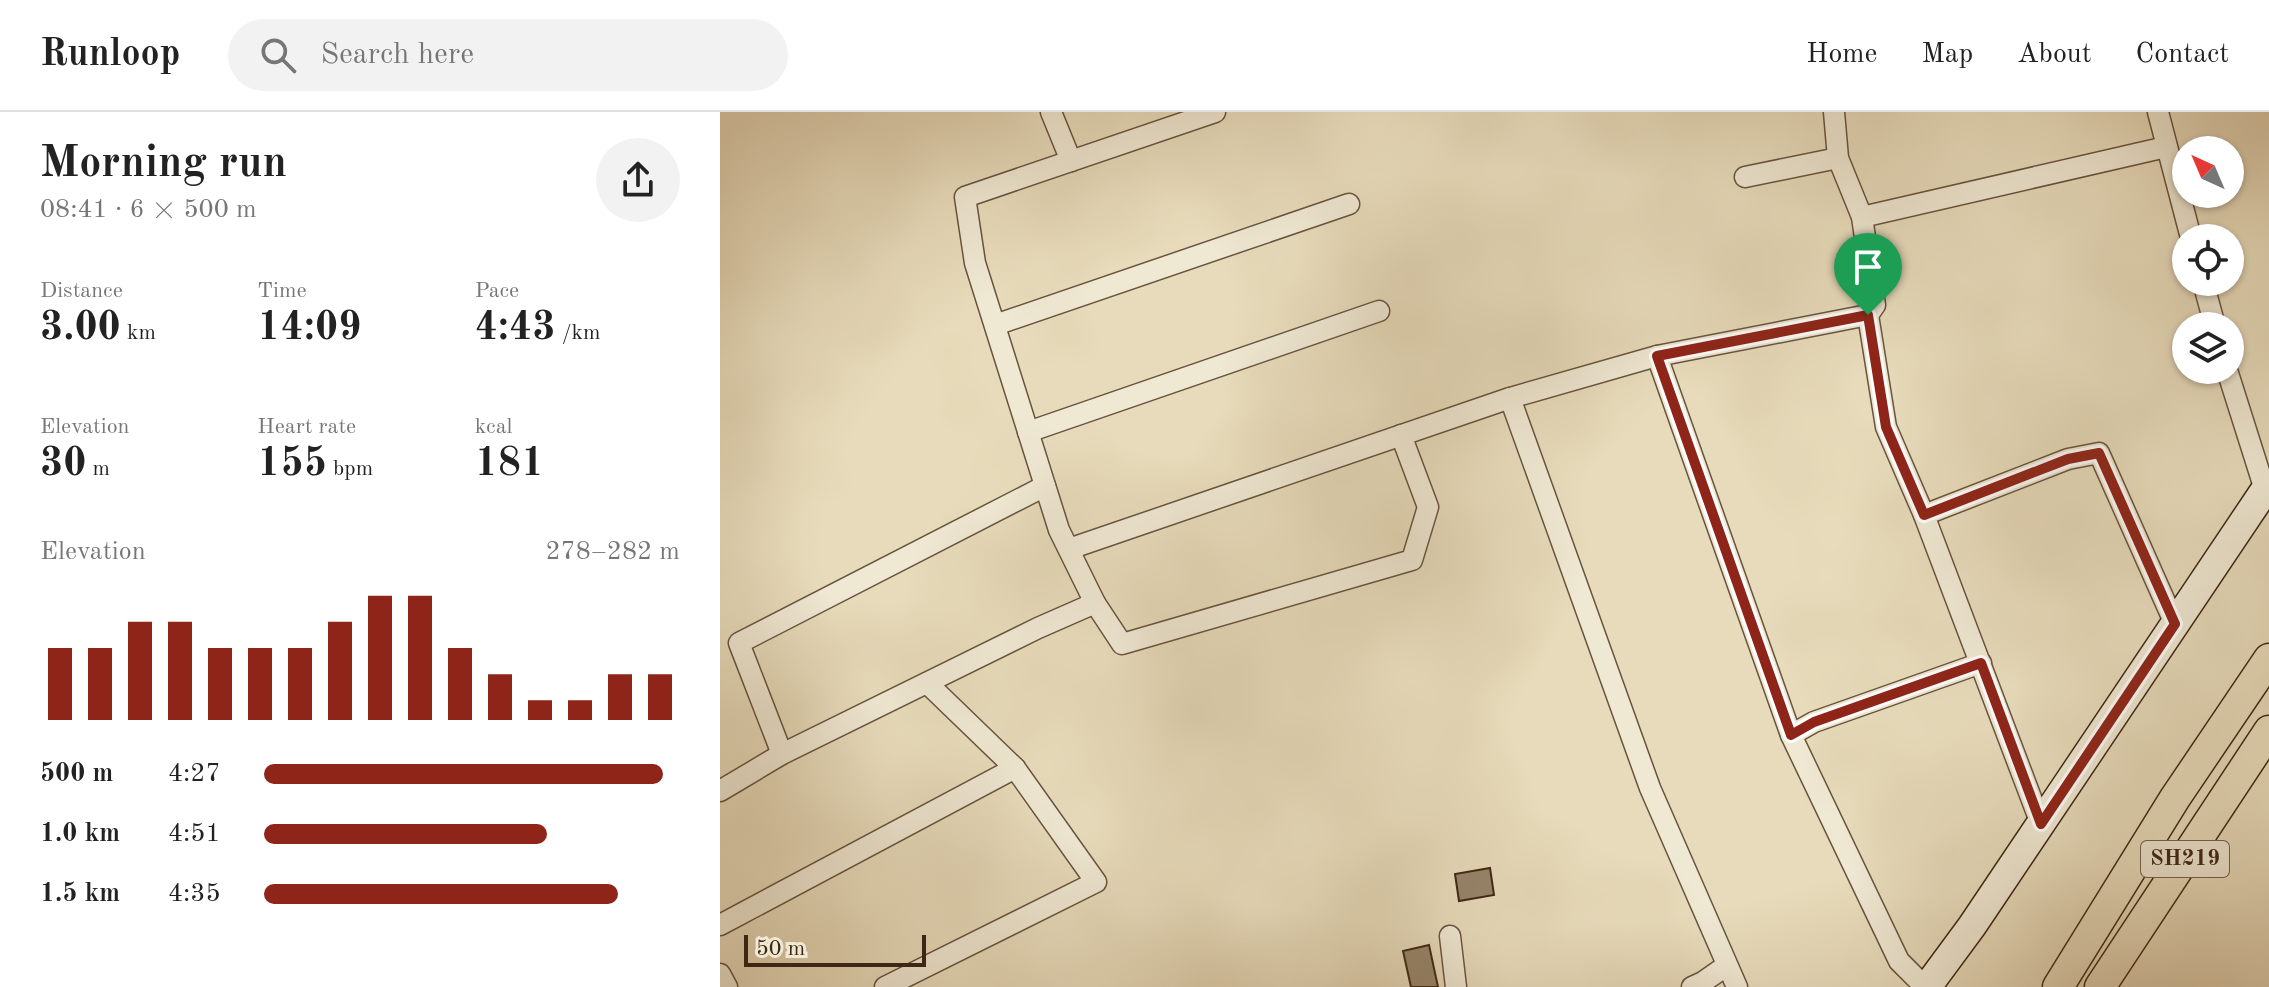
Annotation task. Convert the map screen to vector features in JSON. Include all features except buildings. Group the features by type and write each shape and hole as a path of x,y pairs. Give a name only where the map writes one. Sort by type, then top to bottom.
{"main road":[{"path":"1926,987 1972,926 2267,487"},
{"path":"2058,987 2175,798 2269,659"},
{"name":"SH219","path":"2100,987 2269,731"}],"street":[{"path":"1051,112 1071,161"},
{"path":"1215,112 965,197 975,263 1059,530 1095,603 1122,644 1412,560 1428,507 1401,435"},
{"path":"1069,549 1510,398 1657,356 1868,315 1875,305 1862,217 1838,158 1834,112"},
{"path":"2158,112 2187,224"},
{"path":"1862,217 2166,147"},
{"path":"1745,177 1838,158"},
{"path":"995,325 1349,204"},
{"path":"1028,432 1379,311"},
{"path":"1868,315 1886,427 1924,515 2041,824"},
{"path":"1657,356 1791,735 1899,961 1926,987"},
{"path":"2232,384 2267,487"},
{"path":"1510,398 1650,788 1737,987"},
{"path":"1924,515 2068,459 2099,453 2175,624"},
{"path":"782,754 739,643 1045,486"},
{"path":"720,791 782,754 1095,603"},
{"path":"1791,735 1814,722 1981,663"},
{"path":"885,987 1096,882 1015,768 927,683"},
{"path":"720,925 1015,768"},
{"path":"1450,936 1456,987"},
{"path":"1692,987 1726,966"},
{"path":"720,974 727,987"}],"route":[{"path":"1868,315 1886,427 1924,515 2068,459 2099,453 2175,624 2041,824 1981,663 1814,722 1791,735 1657,356 1868,315"}]}
